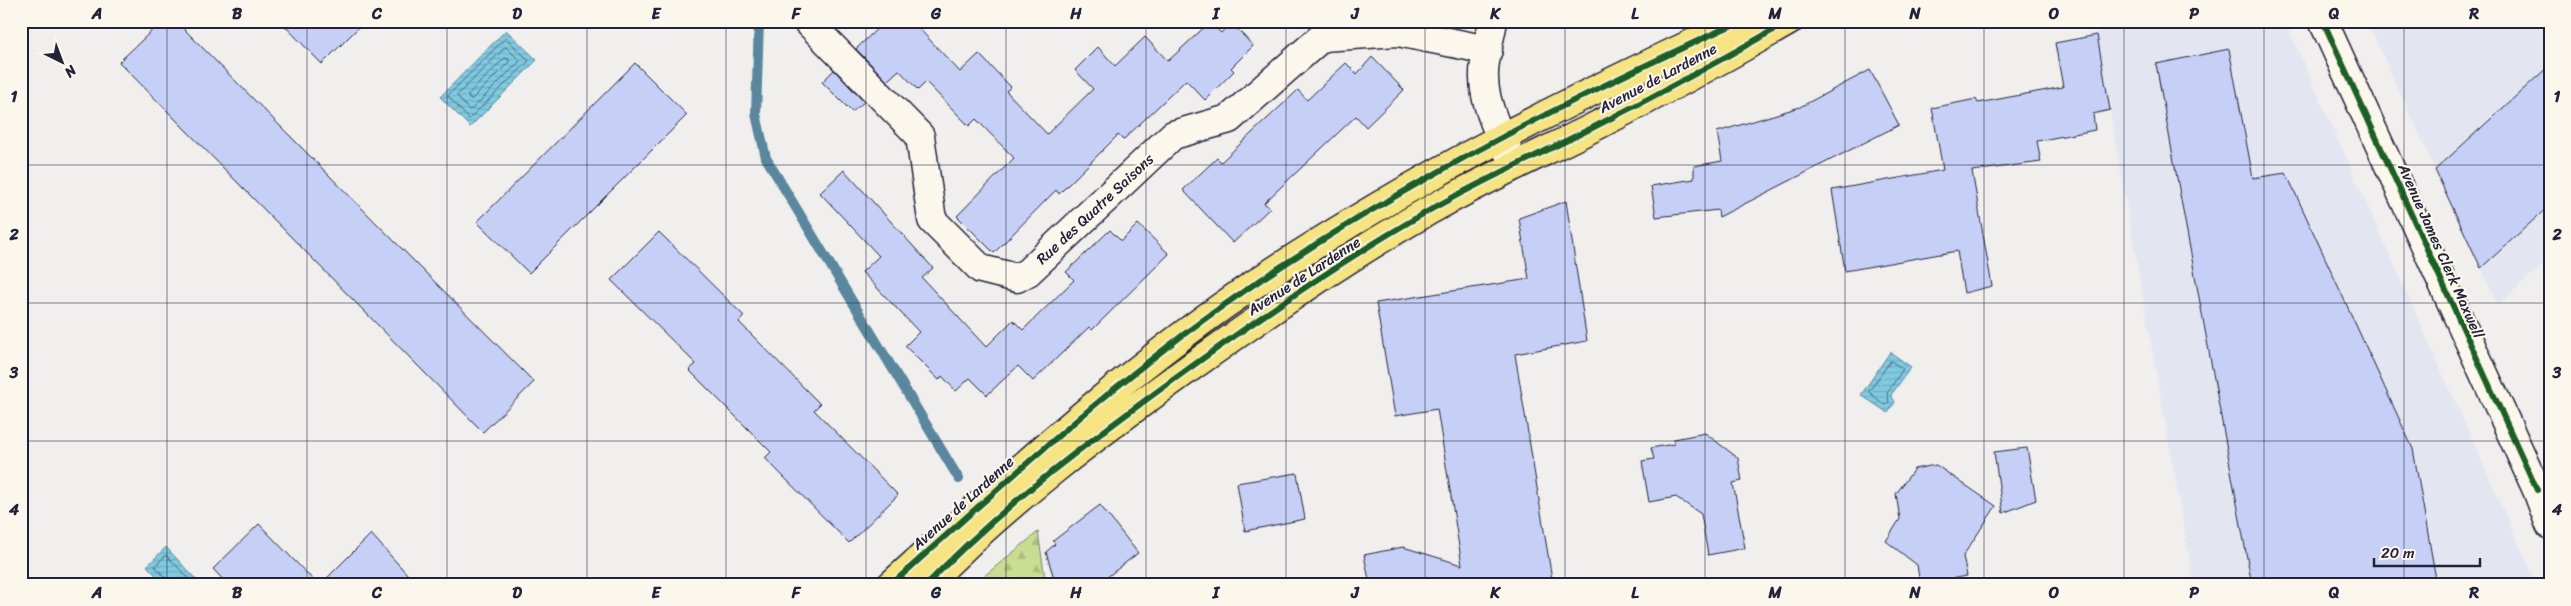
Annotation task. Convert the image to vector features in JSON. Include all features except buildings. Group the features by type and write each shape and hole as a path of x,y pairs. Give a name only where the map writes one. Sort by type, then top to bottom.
{"main road":[{"name":"Avenue de Lardenne","path":"891,585 1022,466 1161,352 1263,278 1343,228 1500,137 1611,80 1740,21"},
{"name":"Avenue de Lardenne","path":"926,585 1023,492 1085,444 1244,330 1432,209 1515,164 1594,127 1790,21"}],"street":[{"name":"Rue des Quatre Saisons","path":"806,21 920,136 932,220 981,269 1016,278 1028,272 1173,135 1229,119 1322,37 1398,32 1488,50"},
{"path":"1493,21 1483,77 1486,98 1500,137 1515,164"},
{"name":"Avenue James Clerk Maxwell","path":"2323,21 2537,490 2550,525"}],"shaded area":[{"path":"2094,21 2285,21 2537,585 2194,585"},
{"path":"2367,21 2550,21 2550,258 2498,305"}],"green space":[{"path":"1038,532 1046,585 978,585 978,581"}],"water":[{"path":"506,30 537,60 470,127 440,97"},
{"path":"1890,352 1911,367 1891,395 1895,402 1888,413 1861,395"},
{"path":"166,547 201,585 165,585 147,566"}],"waterway":[{"path":"759,21 756,114 766,158 959,479"}],"cycle path":[{"path":"891,585 1026,464 1119,385 1166,347 1265,277 1322,240 1438,172 1618,79 1741,21"},
{"path":"926,585 988,525 1087,444 1220,346 1338,266 1450,199 1642,102 1789,21"},
{"path":"2323,21 2537,490"}]}
